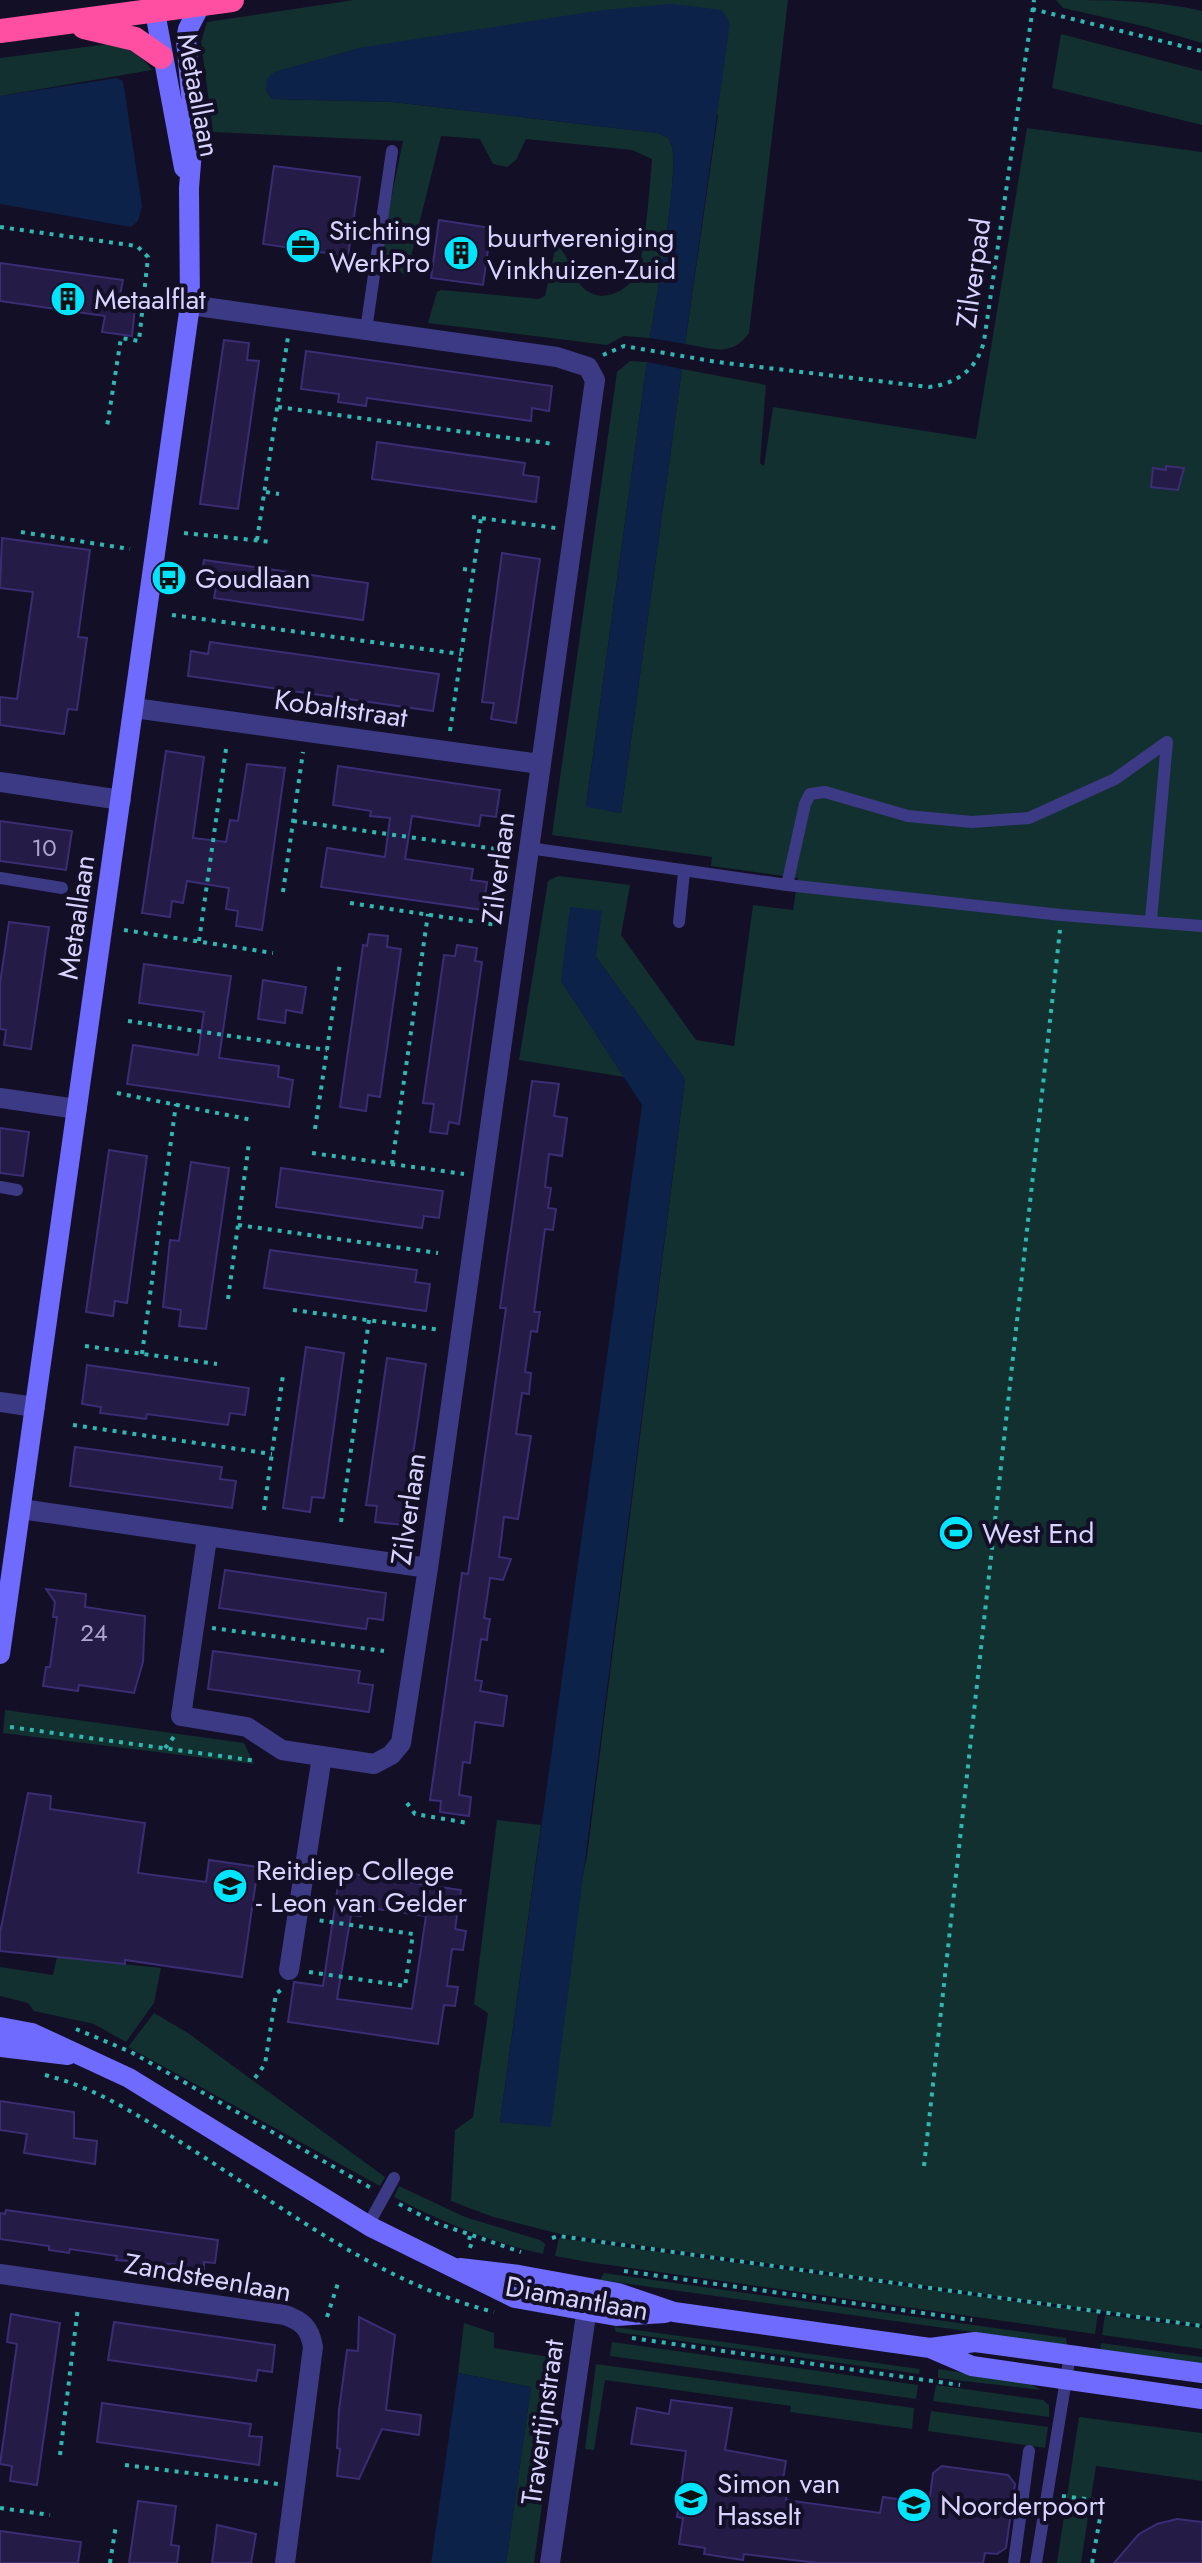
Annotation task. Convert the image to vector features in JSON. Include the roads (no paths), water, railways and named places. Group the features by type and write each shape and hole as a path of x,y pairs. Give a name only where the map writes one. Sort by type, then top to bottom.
{"highway":[{"path":"0,31 66,23 158,6 232,0"},
{"path":"66,23 135,39 161,57"}],"street":[{"name":"Metaallaan","path":"0,1654 190,305 189,188 194,126 186,40 201,4"},
{"name":"Metaallaan","path":"158,6 161,57 189,188"},
{"path":"190,305 366,330"},
{"name":"Zilverlaan","path":"322,1756 374,1764 391,1755 401,1743 595,395 595,380 588,367 557,357 366,330"},
{"name":"Kobaltstraat","path":"134,708 540,764"},
{"path":"0,782 121,800"},
{"path":"0,1098 77,1109"},
{"path":"0,1402 35,1407"},
{"path":"21,1509 428,1568"},
{"path":"207,1538 181,1716 247,1727 282,1750 322,1756 289,1970"},
{"name":"Diamantlaan","path":"0,2027 32,2033 160,2096 368,2225 460,2268 515,2298 616,2316 674,2312"},
{"name":"Diamantlaan","path":"0,2047 29,2053 80,2055"},
{"name":"Diamantlaan","path":"460,2268 618,2293 674,2312 930,2348 972,2366 1202,2399"},
{"name":"Zandsteenlaan","path":"0,2274 285,2315 299,2321 311,2333 313,2347 285,2563"},
{"name":"Travertijnstraat","path":"550,2563 590,2288"},
{"name":"Diamantlaan","path":"930,2348 975,2342 1202,2373"}],"lane":[{"path":"366,330 392,151"},
{"path":"787,885 810,794 825,792 908,816 972,822 1029,818 1115,779 1167,742 1151,920"},
{"path":"529,848 787,885 1061,915 1202,926"},
{"path":"679,922 684,872"},
{"path":"0,878 62,888"},
{"path":"0,1187 17,1190"},
{"path":"368,2225 394,2178"},
{"path":"1036,2563 1063,2379 1070,2355"},
{"path":"1014,2563 1029,2451"}],"water":[{"path":"672,4 722,10 730,23 685,344 650,338 673,179 673,158 670,141 666,137 657,133 393,102 272,99 266,90 267,79 274,72 364,47 603,10"},
{"path":"117,78 123,81 142,206 138,221 131,227 0,204 0,96"},
{"path":"647,362 682,369 621,813 586,807"},
{"path":"570,907 602,911 596,957 685,1079 551,2127 500,2122 642,1105 561,981"},
{"path":"458,2373 531,2387 506,2563 431,2563"}],"place":[{"name":"Stichting WerkPro","path":"303,246"},
{"name":"buurtvereniging Vinkhuizen-Zuid","path":"461,253"},
{"name":"Metaalflat","path":"68,299"},
{"name":"Goudlaan","path":"169,578"},
{"name":"West End","path":"956,1533"},
{"name":"Reitdiep College - Leon van Gelder","path":"230,1886"},
{"name":"Simon van Hasselt","path":"691,2499"},
{"name":"Noorderpoort","path":"914,2505"}]}
